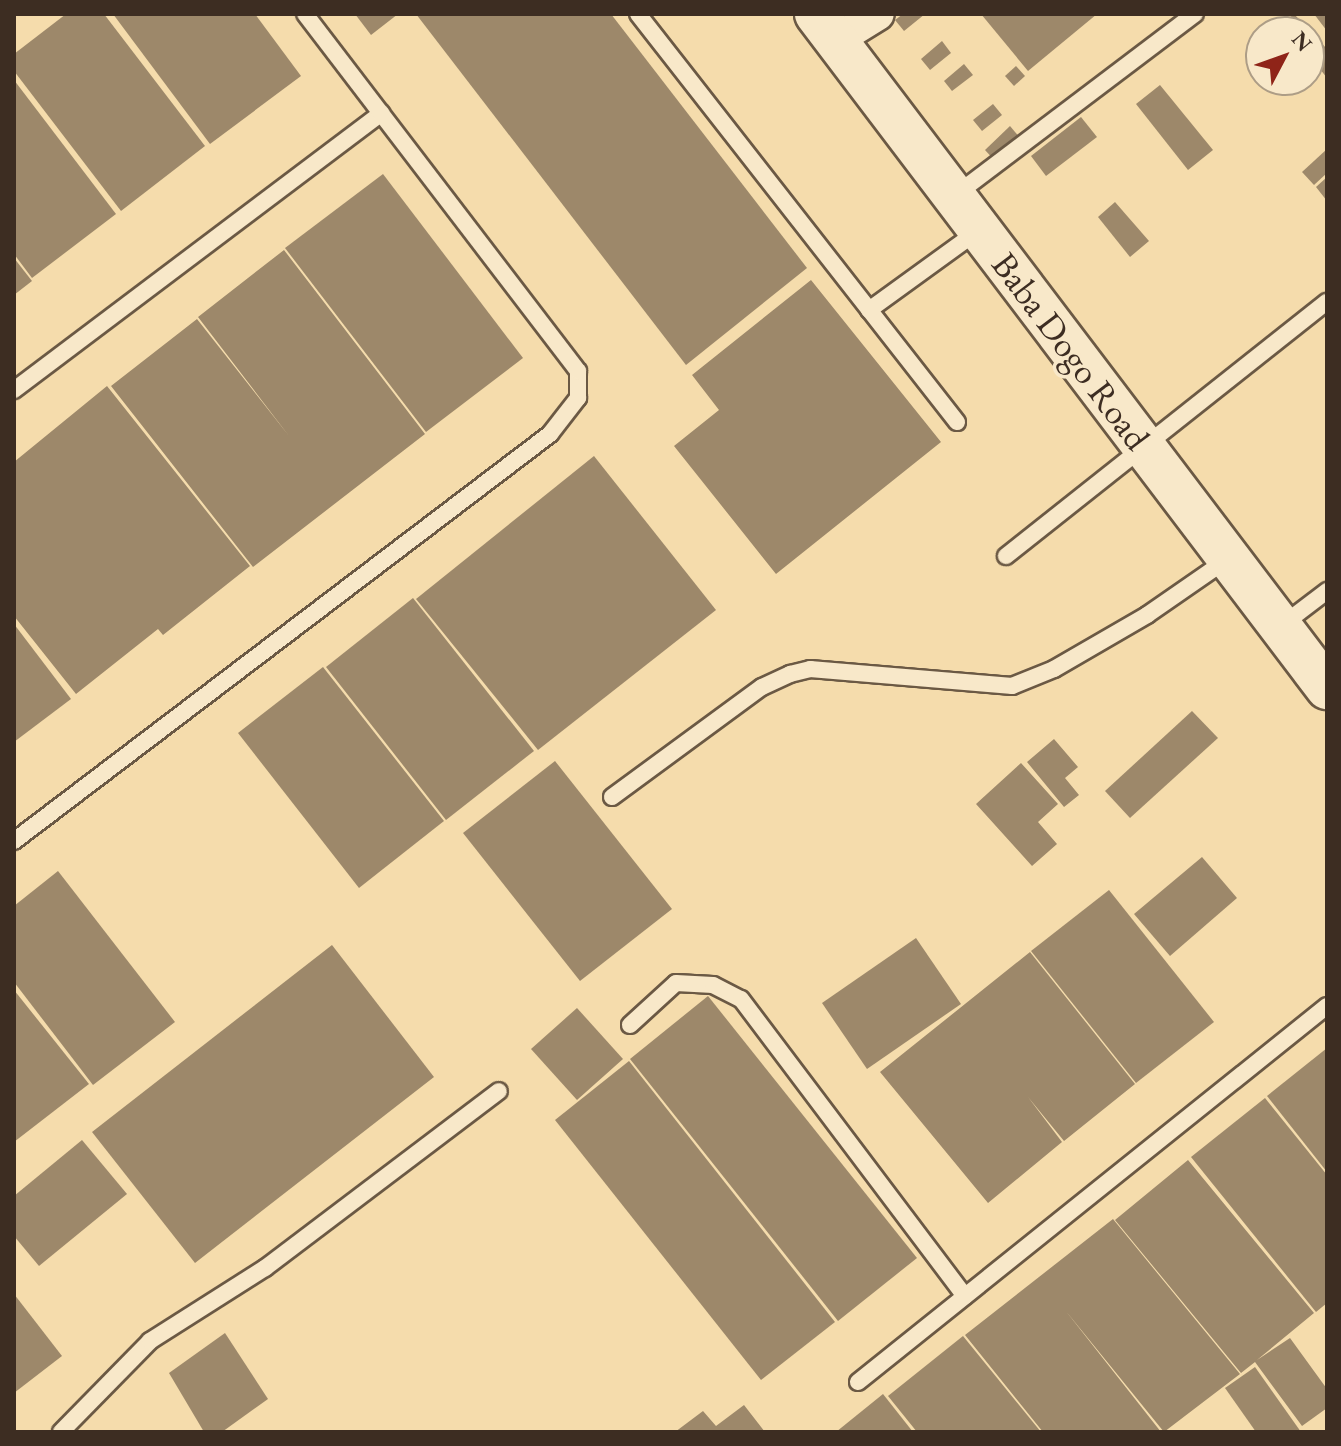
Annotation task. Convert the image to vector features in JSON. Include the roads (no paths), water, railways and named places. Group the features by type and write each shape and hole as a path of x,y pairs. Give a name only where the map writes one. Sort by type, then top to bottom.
{"street":[{"path":"826,27 878,14"},
{"name":"Baba Dogo Road","path":"826,27 1327,688"}],"lane":[{"path":"14,841 550,434 578,398 578,371 305,14"},
{"path":"638,14 957,422"},
{"path":"954,196 1195,14"},
{"path":"14,390 381,113"},
{"path":"869,310 980,230"},
{"path":"1006,556 1327,302"},
{"path":"612,797 762,687 790,674 810,669 1012,686 1054,669 1147,615 1229,558"},
{"path":"1281,626 1327,591"},
{"path":"630,1025 676,983 713,985 741,999 965,1296"},
{"path":"858,1382 1327,1006"},
{"path":"61,1432 150,1341 265,1268 499,1091"}]}
